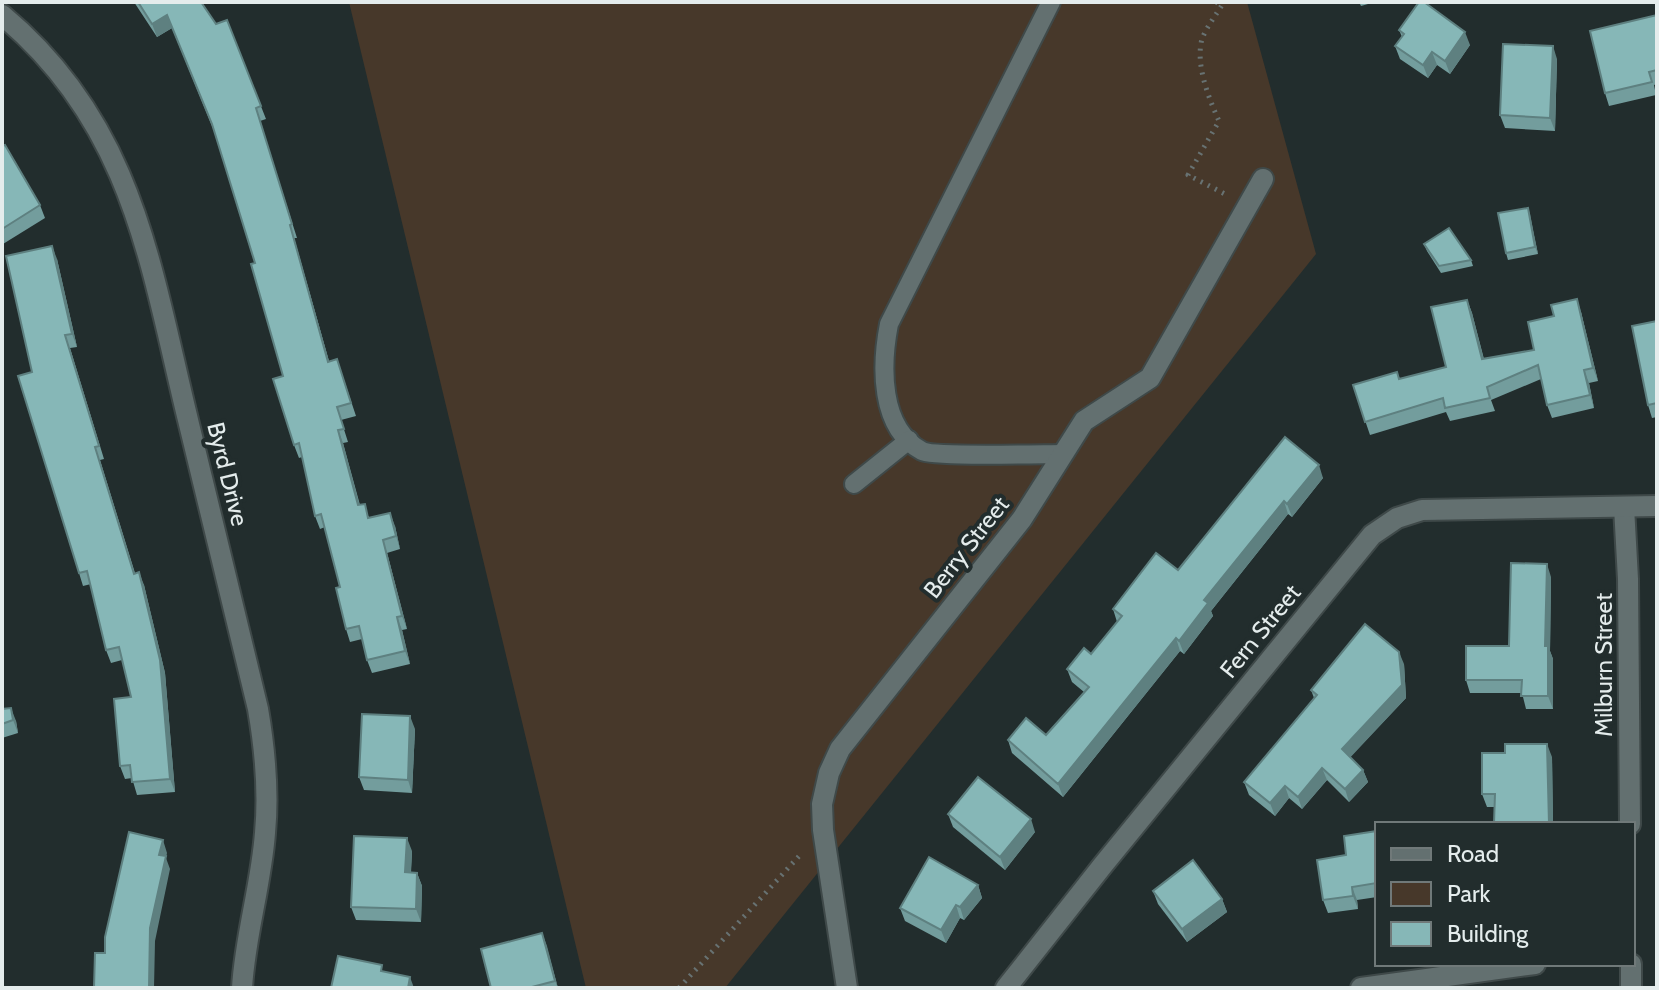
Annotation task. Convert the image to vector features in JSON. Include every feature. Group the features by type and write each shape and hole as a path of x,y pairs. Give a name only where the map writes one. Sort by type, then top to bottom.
{"street":[{"name":"Byrd Drive","path":"2,15 35,45 65,79 111,150 129,192 154,280 264,743 267,787 265,833 245,949 242,988"},
{"name":"Berry Street","path":"847,988 823,830 822,804 829,773 840,749 1022,519 1084,421 1150,378 1263,179"},
{"name":"Fern Street","path":"1006,988 1372,535 1397,518 1422,510 1657,506"},
{"name":"Milburn Street","path":"1624,507 1628,579 1630,822"},
{"path":"1361,988 1520,966"},
{"path":"1631,966 1631,988"}],"lane":[{"path":"1051,2 889,324 885,346 885,394 901,434 924,453 1063,454"},
{"path":"854,484 909,440"}],"path":[{"path":"1216,2 1222,5 1202,39 1202,64 1219,121 1188,175 1247,206"},
{"path":"679,988 823,830"}],"green space":[{"path":"349,2 1247,2 1316,254 725,988 586,988"}],"building":[{"path":"138,2 201,2 216,24 227,20 261,106 256,108 292,224 328,362 337,359 351,403 337,407 344,429 338,430 358,505 365,504 368,518 390,513 396,536 383,540 402,616 397,617 405,651 367,660 359,626 346,629 336,588 340,587 321,514 315,516 299,443 294,445 273,379 283,376 251,264 255,263 212,124 167,15 152,24"},
{"path":"1419,2 1424,2 1465,32 1445,61 1432,52 1423,65 1395,46 1404,34 1399,30"},
{"path":"1657,15 1657,70 1649,72 1652,82 1605,93 1590,31"},
{"path":"1503,44 1553,46 1550,118 1500,115"},
{"path":"5,145 40,205 2,229 2,146"},
{"path":"1528,208 1535,247 1506,253 1498,213"},
{"path":"1449,228 1471,260 1439,266 1424,244"},
{"path":"52,246 72,334 65,335 134,574 139,572 160,660 170,779 132,782 130,765 120,766 114,699 131,697 119,647 106,650 87,571 79,573 18,376 32,372 6,256"},
{"path":"1577,299 1593,368 1584,370 1590,395 1547,405 1538,365 1487,387 1490,398 1445,408 1443,398 1365,422 1353,385 1397,372 1399,379 1446,367 1431,307 1467,300 1482,359 1534,350 1528,322 1554,316 1551,305"},
{"path":"1657,321 1657,403 1648,405 1632,326"},
{"path":"1285,437 1319,465 1287,504 1284,501 1204,600 1208,603 1179,641 1176,638 1058,784 1008,740 1026,718 1046,735 1089,687 1067,669 1084,648 1091,654 1122,616 1113,609 1156,553 1178,570"},
{"path":"1511,563 1547,564 1545,646 1548,646 1548,696 1521,696 1522,680 1466,680 1466,646 1509,646"},
{"path":"1365,624 1399,652 1402,685 1342,749 1363,770 1345,789 1322,768 1298,797 1285,786 1270,803 1244,782 1317,695 1311,690"},
{"path":"11,708 13,720 2,724 2,709"},
{"path":"362,714 410,716 408,780 359,777"},
{"path":"1505,744 1547,744 1549,822 1494,822 1495,794 1482,794 1482,753 1505,753"},
{"path":"978,777 1031,819 1000,857 948,814"},
{"path":"1375,831 1375,883 1352,887 1353,896 1323,900 1317,860 1346,855 1344,836"},
{"path":"129,832 163,840 159,855 166,856 150,928 149,988 94,988 95,953 105,953 105,937"},
{"path":"354,836 407,838 405,872 417,873 416,909 351,907"},
{"path":"929,857 978,885 960,907 956,905 941,930 900,908"},
{"path":"1193,860 1222,899 1182,929 1153,891"},
{"path":"542,933 555,981 528,988 491,988 481,949"},
{"path":"338,956 382,965 381,971 410,977 408,988 331,988"}]}
